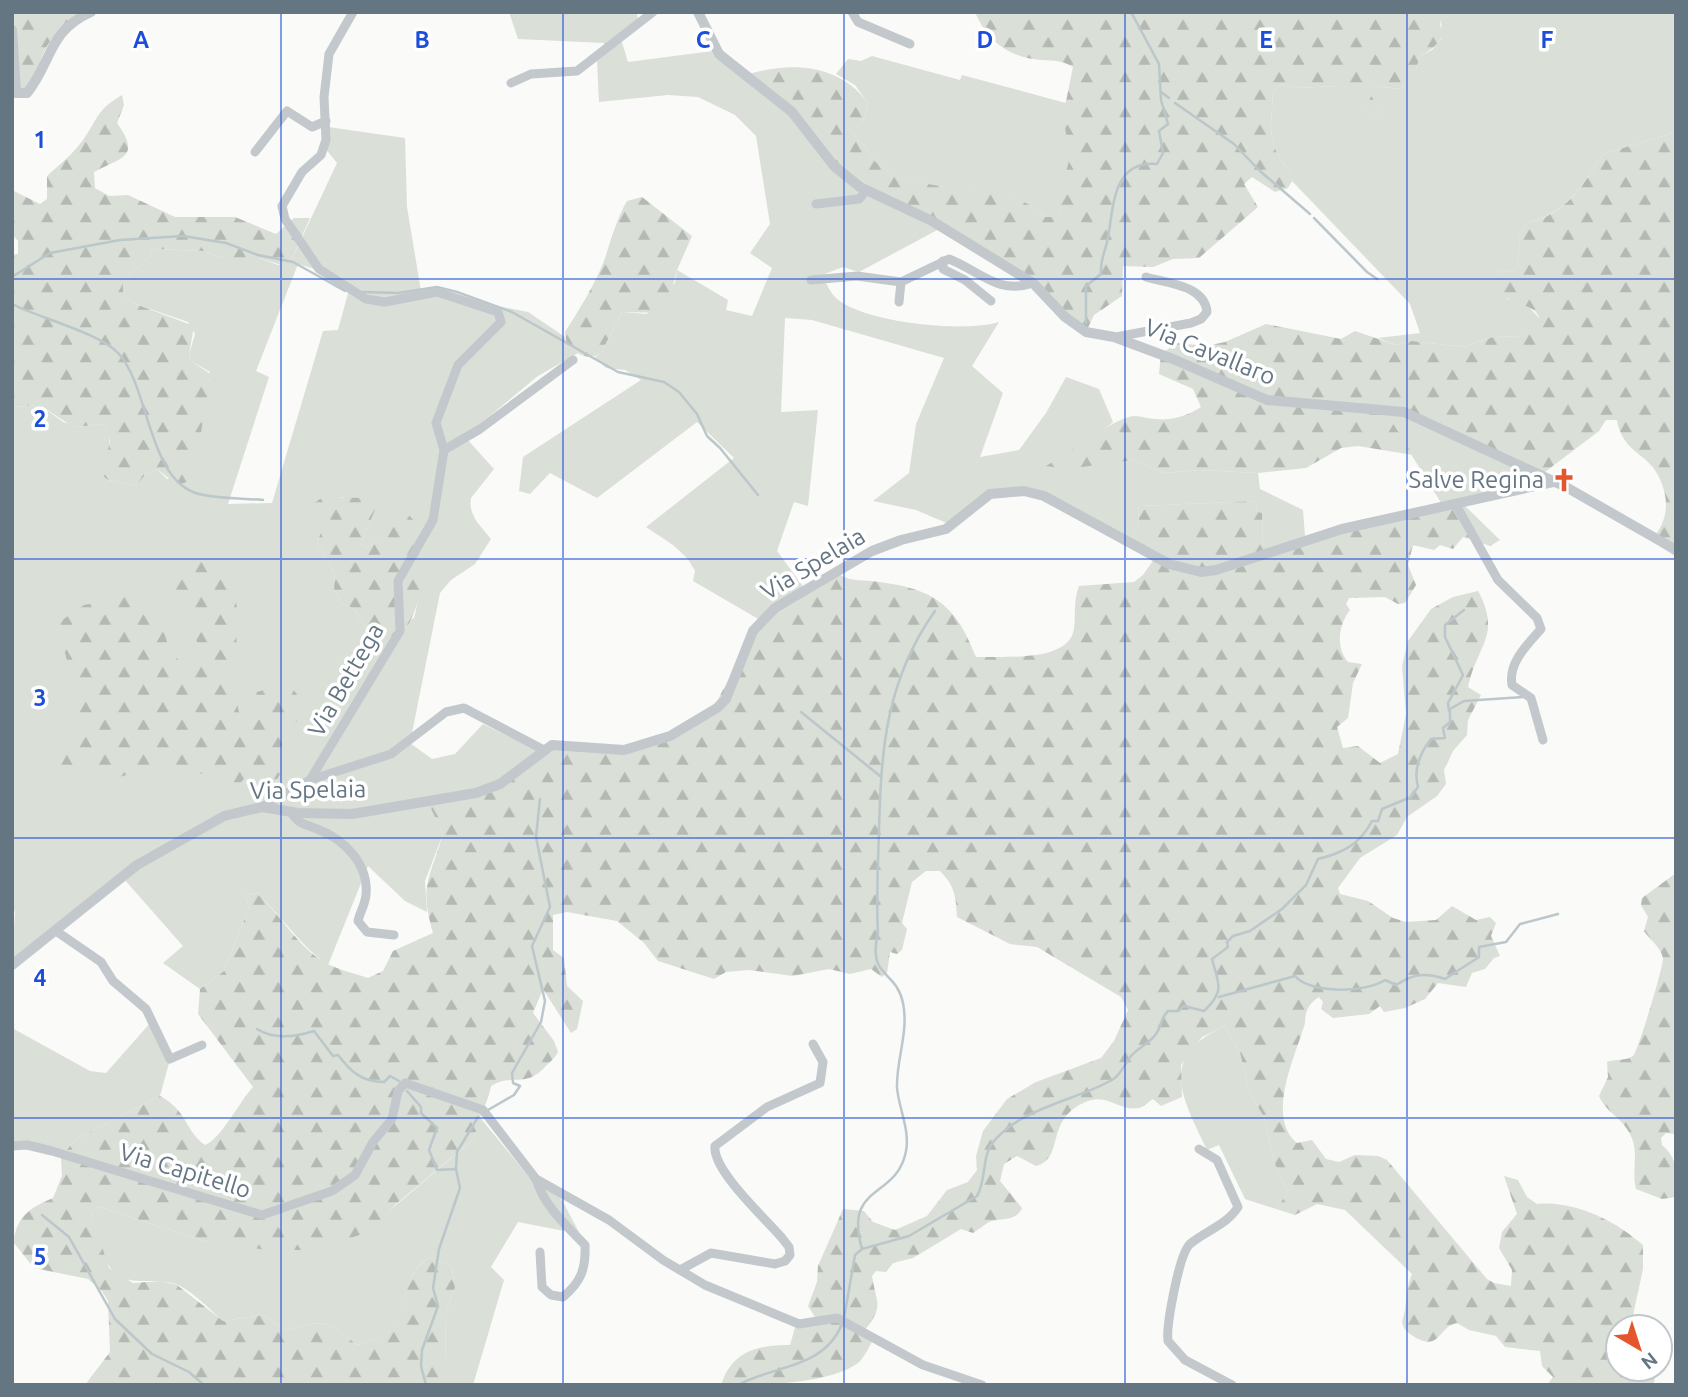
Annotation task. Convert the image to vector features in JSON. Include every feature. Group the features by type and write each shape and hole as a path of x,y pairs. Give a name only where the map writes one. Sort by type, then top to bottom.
{"street":[{"path":"12,30 13,83 16,93 27,93 58,35 72,20 91,12"},
{"name":"Via Bettega","path":"310,780 400,631 398,581 433,520 444,450 436,423 458,365 501,322 498,312 437,292 385,302 366,299 319,269 285,219 282,206 302,172 321,155 326,140 324,97 329,54 353,12"},
{"path":"511,83 531,74 577,71 653,12"},
{"name":"Via Cavallaro","path":"698,12 719,54 792,112 834,166 867,190 932,221 1032,283 1065,317 1086,332 1114,337 1267,400 1404,412 1553,482 1676,550"},
{"path":"852,12 858,22 910,44"},
{"path":"255,152 286,111 312,127 326,121"},
{"path":"816,204 859,199 867,190"},
{"path":"811,280 857,276 901,282 949,259 965,265 985,279 1015,289 1032,283"},
{"path":"943,261 943,269 965,280 991,301"},
{"name":"Via Cavallaro","path":"1114,337 1191,323 1208,312 1207,306 1195,291 1146,278"},
{"path":"899,302 901,282"},
{"path":"444,450 480,429 573,360"},
{"name":"Via Spelaia","path":"12,965 137,865 223,816 262,807 291,812 352,814 476,793 500,784 542,749 552,745 624,750 670,736 726,699 753,631 775,608 872,551 901,540 946,529 979,501 1002,491 1024,491 1044,496 1169,564 1201,572 1216,570 1342,529 1553,482"},
{"path":"1456,505 1498,580 1537,618 1541,629 1523,650 1510,673 1512,685 1531,698 1543,740"},
{"name":"Via Bettega","path":"262,807 310,780 391,754 446,712 464,708 542,749"},
{"path":"291,812 297,822 338,838 350,848 361,870 366,892 358,921 366,932 394,935"},
{"path":"56,931 102,962 113,981 146,1009 170,1059 202,1045"},
{"path":"680,1270 711,1253 775,1264 785,1261 790,1255 789,1247 782,1238 733,1180 720,1170 714,1155 715,1146 767,1107 820,1083 823,1062 813,1044"},
{"name":"Via Capitello","path":"12,1146 27,1145 52,1151 262,1215 332,1191 355,1175 373,1142 392,1119 398,1091 405,1083 483,1111 536,1179 609,1220 680,1270 705,1284 799,1324 842,1320 923,1365 982,1385"},
{"path":"1199,1149 1217,1160 1238,1207 1219,1226 1189,1245 1183,1255 1168,1318 1168,1341 1185,1360 1232,1385"},
{"path":"536,1179 540,1193 585,1245 586,1264 579,1283 563,1297 551,1295 541,1287 540,1252"}],"green space":[{"path":"12,12 96,12 59,33 46,48 32,87 12,93"},
{"path":"509,12 636,12 638,18 621,39 628,62 713,51 941,228 859,272 843,267 822,275 836,298 849,307 868,314 915,324 940,326 999,322 972,366 1003,393 980,457 1019,450 1046,413 1066,377 1099,389 1113,422 1079,449 1048,466 1133,460 1165,473 1199,470 1258,473 1260,489 1303,510 1305,537 1263,550 1262,513 1257,513 1256,501 1139,506 1138,527 1129,540 1052,501 1020,492 1007,492 991,497 949,524 916,510 873,501 909,473 916,424 944,358 812,320 785,318 781,412 818,410 808,506 794,502 777,551 808,593 760,620 693,581 695,571 688,559 646,527 734,458 697,422 597,498 550,473 530,494 519,491 523,457 641,380 625,370 606,368 595,357 601,353 622,312 647,314 675,283 677,270 728,300 726,310 752,316 772,268 750,253 770,224 756,136 735,115 698,97 668,95 599,102 597,61 605,51 604,43 518,39"},
{"path":"975,12 1462,12 1441,19 1440,26 1444,32 1440,40 1420,56 1416,69 1410,73 1411,79 1401,89 1373,86 1368,90 1382,115 1380,121 1335,86 1299,88 1283,84 1273,90 1273,144 1291,176 1292,181 1288,188 1275,192 1252,177 1244,184 1258,207 1199,258 1173,259 1153,267 1123,266 1122,296 1094,315 1085,334 1030,285 838,170 813,138 746,75 797,67 829,73 856,90 868,103 863,122 849,129 875,161 895,175 916,182 1008,196 1028,204 1045,217 1060,217 1060,195 1070,157 1063,116 1073,67 1061,62 1030,59 1009,52 986,31"},
{"path":"1462,12 1676,12 1676,132 1603,154 1572,197 1552,213 1527,223 1520,236 1517,268 1512,272 1503,270 1497,274 1507,299 1527,305 1540,319 1540,327 1521,336 1493,337 1463,347 1412,341 1396,345 1378,338 1420,333 1410,304 1292,181 1273,144 1273,90 1283,84 1299,88 1336,86 1379,120 1382,115 1367,90 1373,86 1401,89 1410,80 1409,72 1416,69 1420,56 1432,50 1442,38 1441,19"},
{"path":"872,56 960,80 962,75 1066,103 1070,157 1060,217 1045,217 1028,204 1008,197 916,182 895,175 877,163 849,129 853,124 863,122 868,103 855,85 836,74 848,59 861,61"},
{"path":"122,95 124,105 117,123 128,143 128,150 120,159 94,172 95,188 109,196 128,195 175,217 235,217 276,234 294,218 310,218 291,261 285,266 258,258 222,258 203,251 152,249 150,257 123,280 123,294 133,303 194,326 189,355 191,361 215,377 215,384 206,404 193,478 182,483 174,482 157,469 145,475 136,486 108,480 102,475 110,441 106,427 99,424 78,427 70,425 40,405 12,407 12,255 18,254 18,241 12,234 12,190 40,204 47,199 47,176 79,145 102,110"},
{"path":"328,127 405,138 407,207 421,291 528,312 565,337 567,346 578,353 538,376 469,433 467,439 494,469 471,498 471,510 491,539 475,564 451,580 440,593 410,743 432,759 455,754 483,724 540,752 507,780 429,803 443,834 425,881 427,912 405,901 368,866 328,965 308,948 256,893 245,894 249,908 224,971 200,989 163,963 183,946 124,879 12,966 15,913 12,900 12,407 40,405 63,422 78,427 99,424 106,427 109,440 106,467 108,480 136,486 145,475 157,469 167,479 194,471 210,372 191,361 189,355 195,334 188,322 133,303 123,294 123,280 150,257 152,249 203,251 222,258 258,258 278,265 291,261 337,163 325,148","holes":["298,264 325,272 350,286 338,330 323,331 272,503 228,504 269,377 256,371","342,497 375,510 361,544 366,548 378,541 383,533 427,543 423,581 414,618 381,635 365,628 354,609 341,603 334,589 335,575 317,543 321,532 318,525 335,499"]},
{"path":"1676,132 1676,557 1651,540 1661,525 1666,509 1662,484 1653,467 1624,439 1617,420 1606,420 1599,431 1541,475 1417,417 1385,411 1413,455 1358,446 1341,448 1306,468 1258,473 1199,470 1165,473 1133,460 1067,469 1046,466 1108,426 1129,417 1173,418 1201,407 1193,389 1159,374 1161,354 1177,343 1206,346 1225,342 1266,324 1341,339 1355,331 1396,345 1412,341 1463,347 1493,337 1521,336 1540,326 1537,313 1507,298 1496,283 1497,274 1503,270 1512,272 1517,268 1520,236 1527,223 1552,213 1572,198 1603,154"},
{"path":"642,197 692,236 677,270 666,313 622,312 601,353 592,357 583,356 567,346 565,332 597,276 627,201"},
{"path":"1384,410 1417,417 1549,480 1443,506"},
{"path":"323,497 362,498 374,502 375,510 361,544 366,548 378,541 382,528 398,513 408,514 423,533 427,551 425,578 411,620 398,638 365,628 354,609 341,603 334,589 335,575 317,543 321,532 308,513 310,506"},
{"path":"1256,501 1257,512 1262,513 1263,549 1463,504 1500,540 1490,546 1463,537 1453,549 1440,545 1434,550 1413,545 1408,565 1416,585 1405,603 1398,604 1385,597 1349,598 1346,604 1350,610 1343,622 1340,636 1341,650 1348,662 1362,664 1353,683 1348,718 1337,727 1343,748 1358,746 1380,763 1398,754 1406,714 1402,666 1408,641 1431,609 1453,597 1478,591 1485,606 1488,630 1468,687 1481,695 1468,720 1467,735 1453,751 1444,770 1446,784 1437,796 1407,817 1397,835 1360,858 1338,888 1340,894 1368,901 1393,918 1406,922 1436,920 1452,906 1476,920 1490,917 1496,923 1491,936 1500,956 1494,958 1485,969 1472,973 1466,987 1438,983 1425,999 1405,1008 1384,1012 1380,1006 1369,1014 1333,1018 1321,1009 1323,1002 1319,997 1316,999 1307,1011 1290,1068 1283,1102 1283,1118 1288,1132 1297,1143 1312,1140 1326,1159 1339,1162 1355,1155 1378,1156 1387,1160 1487,1279 1494,1283 1511,1286 1512,1270 1499,1248 1502,1232 1517,1214 1504,1176 1518,1180 1527,1197 1537,1204 1565,1205 1580,1209 1607,1220 1632,1236 1643,1245 1643,1269 1634,1313 1604,1313 1604,1383 1653,1383 1652,1385 1547,1385 1553,1377 1542,1366 1540,1351 1505,1347 1496,1336 1469,1330 1457,1323 1429,1342 1407,1332 1402,1322 1412,1274 1345,1210 1317,1204 1295,1215 1276,1209 1288,1192 1274,1162 1264,1117 1250,1094 1240,1053 1225,1026 1202,1037 1181,1065 1182,1097 1161,1106 1153,1099 1139,1108 1123,1107 1096,1099 1087,1101 1076,1107 1061,1123 1050,1156 1044,1162 1036,1166 1017,1156 1004,1164 1000,1181 1022,1208 1016,1215 989,1222 973,1233 961,1229 913,1258 893,1263 886,1272 876,1271 872,1276 877,1311 864,1331 873,1340 858,1363 829,1376 811,1380 721,1385 732,1364 739,1357 767,1346 790,1345 796,1324 818,1322 808,1306 817,1282 818,1266 843,1209 864,1211 873,1222 895,1230 927,1216 947,1190 968,1182 977,1170 976,1156 983,1131 1007,1099 1036,1082 1101,1058 1114,1041 1128,1010 1121,997 1037,947 1010,944 957,917 955,898 949,882 940,871 926,871 912,882 902,923 907,929 902,950 897,954 890,952 887,973 882,977 871,969 850,974 829,969 793,976 749,970 726,972 714,979 658,961 644,943 617,921 567,912 553,915 553,950 564,958 567,986 583,1001 577,1029 571,1033 543,989 533,1013 554,1041 558,1052 555,1057 530,1078 498,1082 491,1086 475,1138 362,1234 317,1250 268,1250 207,1242 100,1207 91,1214 109,1268 133,1283 162,1281 177,1285 223,1321 263,1315 286,1330 309,1324 324,1324 338,1330 357,1345 378,1338 391,1329 399,1319 410,1282 417,1269 429,1257 452,1267 455,1288 446,1312 445,1363 465,1385 85,1385 110,1352 108,1301 102,1291 88,1279 34,1268 14,1243 17,1226 31,1209 53,1198 62,1176 61,1157 75,1140 160,1096 176,1108 205,1145 217,1136 253,1087 198,1014 200,989 224,971 249,908 245,894 256,893 306,948 326,963 368,978 383,971 393,951 433,933 427,903 428,882 443,834 428,802 480,793 548,746 618,751 654,743 714,707 760,620 837,573 852,579 915,589 929,595 951,612 976,657 1017,657 1048,653 1069,640 1074,629 1079,586 1134,582 1143,575 1157,555 1129,540 1138,527 1139,506"},
{"path":"195,547 212,555 224,567 232,582 237,617 234,675 239,712 245,716 251,713 257,692 271,688 275,701 282,701 283,686 290,685 302,701 295,713 297,721 282,737 281,773 277,779 269,780 251,770 238,786 211,775 176,770 167,759 112,778 93,771 82,759 75,762 69,775 62,777 58,771 75,739 79,711 74,697 77,683 70,672 55,625 84,605 105,601 115,591 122,592 160,613 167,642 187,672 199,665 202,652 192,632 190,617 176,599 169,564 174,560 188,558 189,550"},
{"path":"1676,873 1676,1134 1666,1133 1661,1138 1662,1145 1674,1162 1676,1197 1662,1199 1636,1189 1633,1141 1627,1129 1599,1096 1608,1077 1607,1062 1630,1058 1636,1051 1662,964 1660,950 1644,931 1648,917 1641,905 1642,898"},
{"path":"152,1021 169,1063 160,1096 75,1140 61,1157 12,1144 12,1028 90,1071 106,1073"},
{"path":"1225,1026 1240,1053 1250,1094 1264,1117 1274,1162 1288,1192 1276,1209 1245,1199 1219,1145 1207,1150 1184,1096 1181,1080 1183,1065 1190,1051 1204,1038"},
{"path":"478,1115 528,1176 537,1182 555,1187 580,1234 518,1222 491,1267 504,1280 473,1385 465,1385 445,1364 446,1312 455,1288 452,1267 429,1257 417,1269 410,1282 399,1319 391,1329 378,1338 357,1345 338,1330 324,1324 309,1324 286,1330 263,1315 223,1321 194,1295 175,1284 123,1278 115,1273 102,1254 91,1214 100,1207 207,1242 362,1234 475,1138"}],"waterway":[{"path":"1086,323 1086,286 1101,274 1117,190 1130,170 1142,165 1157,164 1163,153 1159,131 1168,124 1161,100 1159,64 1131,12"},
{"path":"1161,92 1169,98"},
{"path":"1175,103 1234,144 1260,171 1310,214"},
{"path":"1314,218 1377,279"},
{"path":"12,277 50,253 120,240 183,236 226,243 258,255 293,262 345,291"},
{"path":"362,292 398,293 437,287 457,292 512,312 618,372 664,382 679,392 697,414 707,436 758,495"},
{"path":"12,304 98,339 119,354 137,389 159,453 169,472 182,486 207,496 263,500"},
{"path":"1449,711 1448,703 1463,675 1445,637 1445,625 1464,610"},
{"path":"862,1249 858,1228 860,1213 865,1202 893,1178 901,1167 907,1143 897,1088 904,1025 903,1003 895,984 879,966 876,958 880,801 885,744 896,689 906,663 935,611"},
{"path":"844,1318 855,1255 862,1249 909,1236 977,1196 990,1147 1005,1130 1034,1112 1112,1080 1132,1055 1154,1037 1168,1011 1178,1011 1184,1006 1204,1011 1211,1004 1218,993 1217,975 1212,959 1228,947 1227,942 1233,936 1250,931 1282,909 1306,885 1318,859 1350,846 1362,836 1372,821 1378,821 1382,809 1411,797 1418,787 1416,774 1421,756 1431,739 1445,738 1443,728 1450,722 1450,709 1464,701 1523,697"},
{"path":"801,712 880,776"},
{"path":"488,1110 514,1095 520,1086 513,1083 512,1073 541,1022 545,1001 532,946 550,907 536,837 540,799"},
{"path":"1219,997 1295,976 1313,986 1338,990 1365,987 1385,980 1396,985 1419,975 1445,979 1479,957 1479,947 1506,942 1520,924 1558,914"},
{"path":"257,1029 270,1035 285,1036 314,1031 333,1056 338,1055 358,1075 376,1082 384,1082 390,1076 399,1081"},
{"path":"407,1091 421,1107 421,1113 437,1128 429,1150 437,1170 456,1169 460,1188 439,1249 433,1288 438,1306 422,1350 421,1366 426,1385"},
{"path":"456,1169 457,1152 478,1117"},
{"path":"42,1215 69,1237 115,1319 152,1354 189,1372 204,1385"},
{"path":"738,1385 811,1358 834,1339 842,1324"}],"place":[{"name":"Salve Regina","path":"1564,480"}]}
